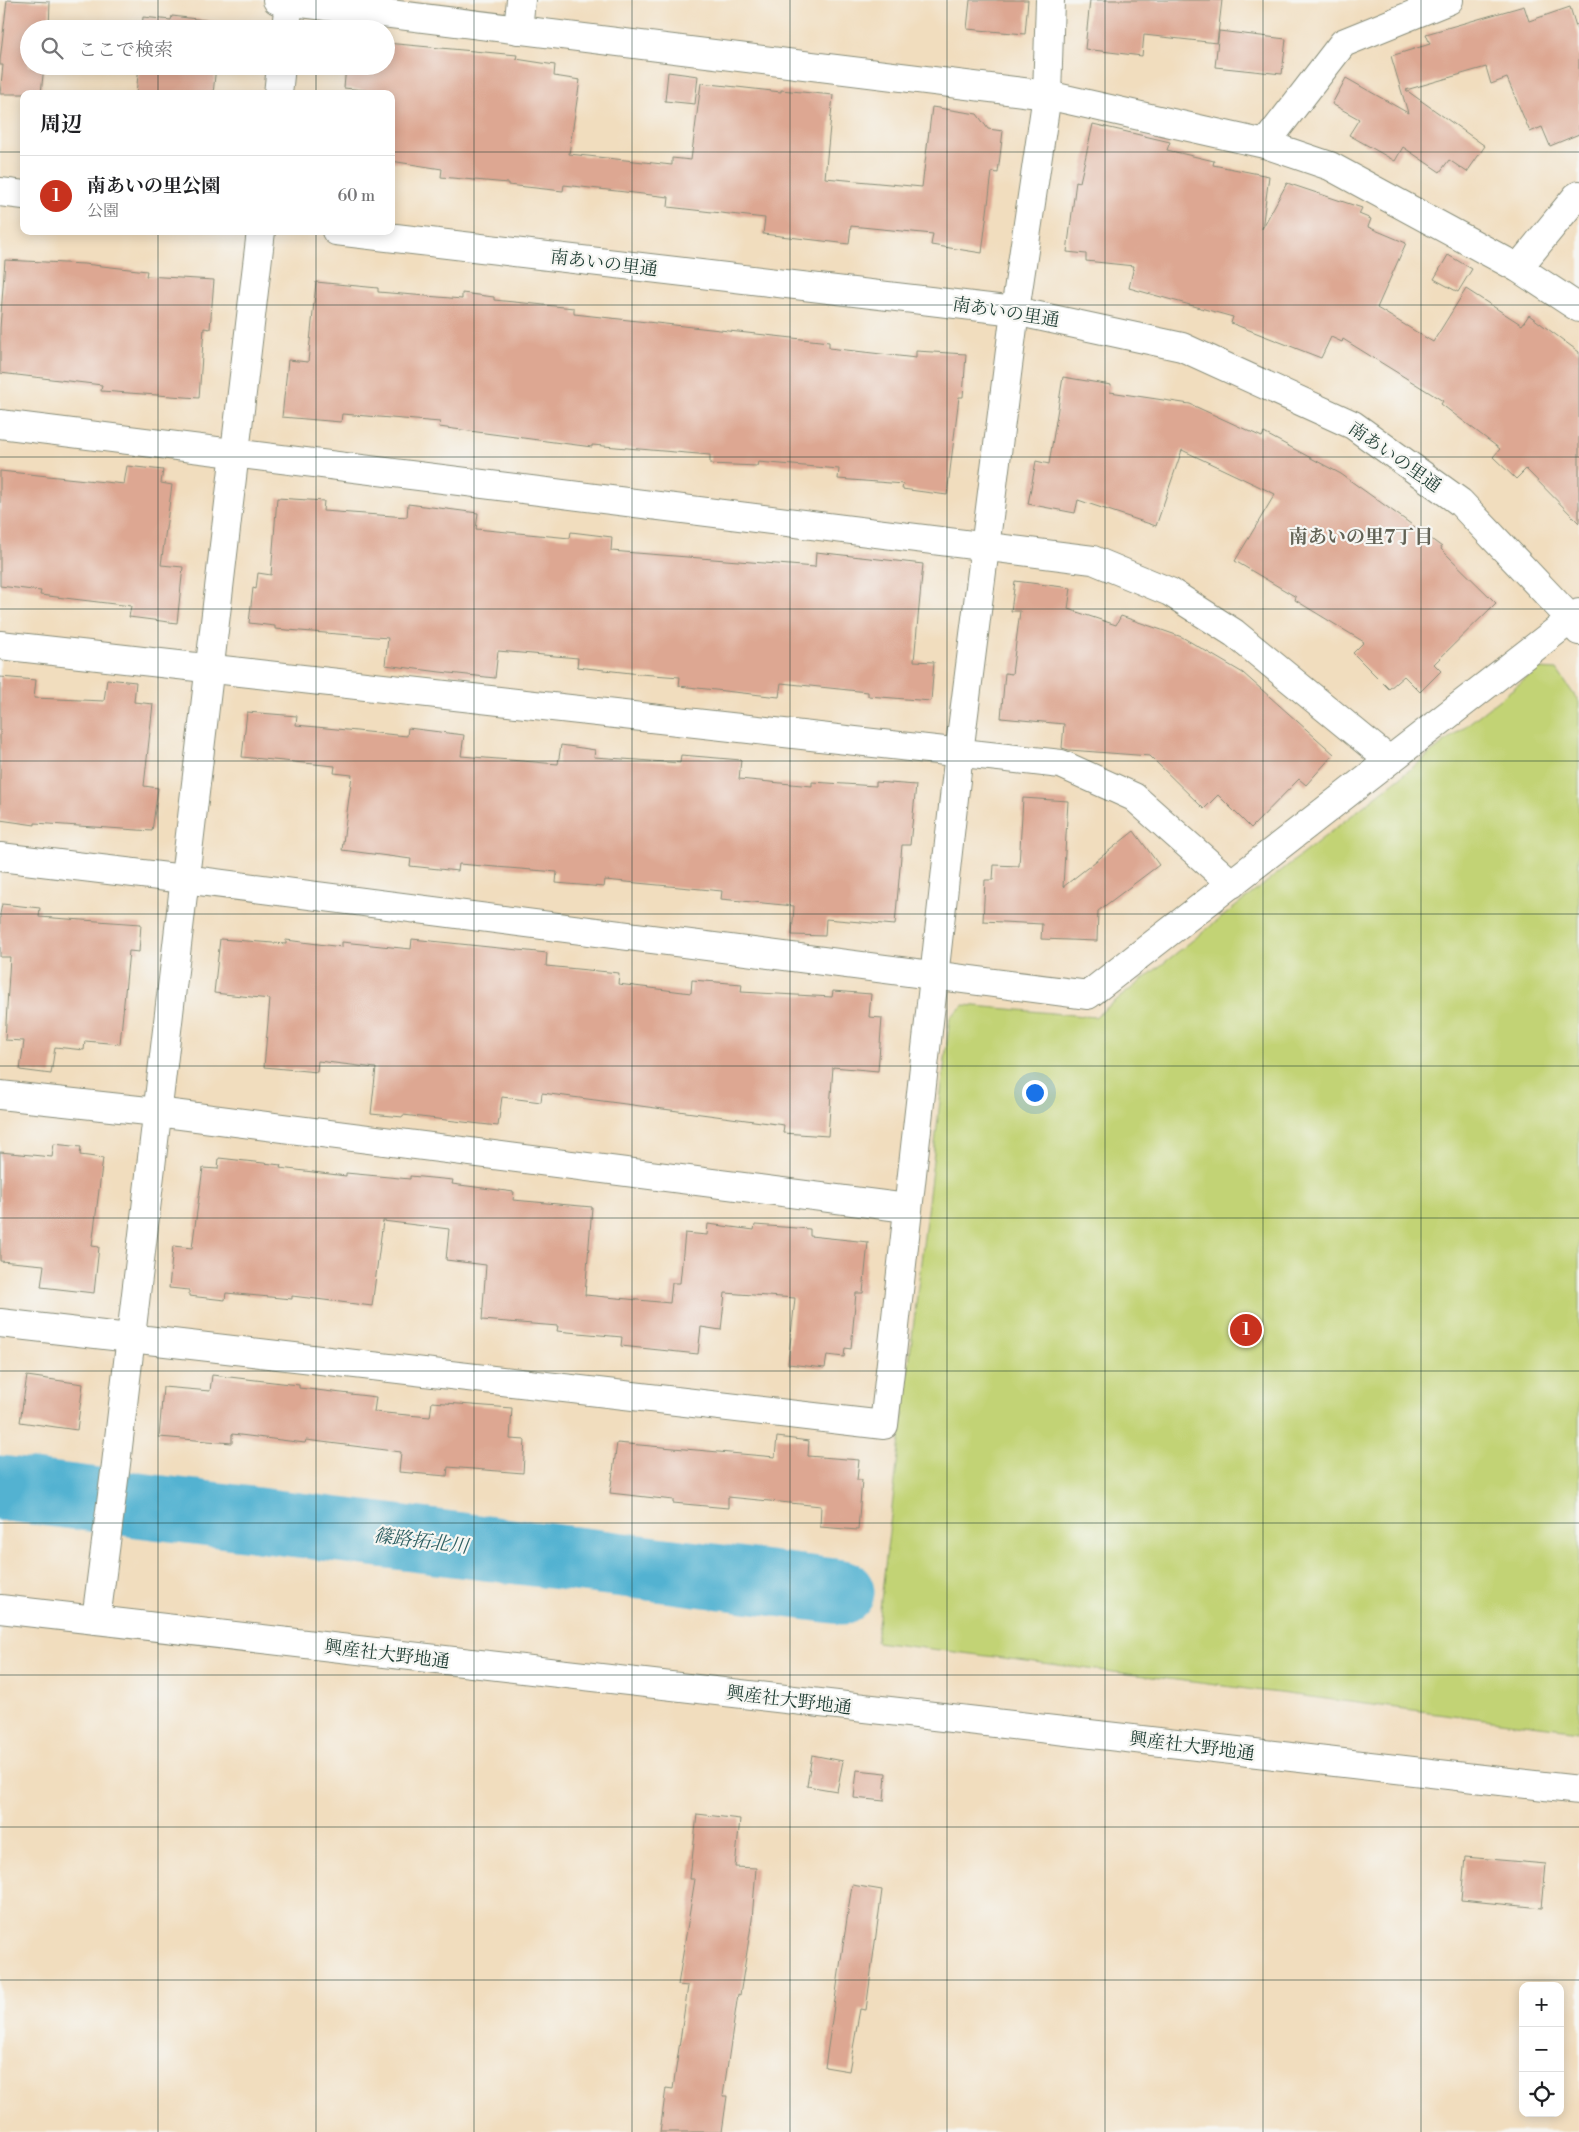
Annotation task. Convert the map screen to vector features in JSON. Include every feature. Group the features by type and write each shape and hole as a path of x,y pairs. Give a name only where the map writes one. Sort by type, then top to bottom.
{"street":[{"path":"286,20 285,0 1047,95 1265,144 1330,166 1518,268 1579,308"},
{"path":"518,30 521,0"},
{"path":"0,1322 884,1425 959,753 1015,310 1047,95 1050,0"},
{"path":"1265,144 1343,44 1449,0"},
{"path":"278,90 280,75"},
{"path":"0,192 20,194"},
{"path":"1518,268 1579,195"},
{"path":"96,1620 262,235"},
{"name":"南あいの里通","path":"370,235 1015,310 1182,347 1353,425 1460,502 1576,621"},
{"path":"0,424 1093,560 1170,592 1234,633 1388,760"},
{"path":"0,857 1088,995 1388,760 1576,621"},
{"path":"0,645 209,670 1061,764 1134,797 1232,884"},
{"path":"0,1095 157,1112 907,1208"},
{"name":"興産社大野地通","path":"0,1609 1579,1790"}],"green space":[{"path":"1538,669 1557,670 1579,702 1579,1731 876,1642 950,1017 964,1005 1095,1017"}],"building":[{"path":"7,0 50,2 49,20 20,20 20,75 43,75 41,90 20,90 20,94 0,94 3,65 0,65"},
{"path":"970,0 1028,0 1025,34 967,29"},
{"path":"1090,0 1222,0 1217,43 1144,35 1142,56 1085,49"},
{"path":"1524,6 1529,21 1570,7 1579,36 1579,134 1550,146 1542,127 1530,132 1507,78 1491,84 1486,67 1406,90 1485,146 1467,172 1449,160 1440,172 1403,147 1395,161 1349,135 1359,119 1332,104 1346,78 1408,113 1391,56 1430,44 1426,34"},
{"path":"172,16 205,20 171,20"},
{"path":"143,17 171,20 143,20"},
{"path":"1219,31 1286,39 1282,74 1215,67"},
{"path":"395,44 517,55 516,59 555,65 554,76 580,80 569,154 672,165 672,158 691,160 701,83 781,92 781,90 833,95 825,178 922,187 932,107 977,114 988,129 1003,131 998,173 992,172 982,253 931,245 933,234 851,226 849,244 763,234 765,218 668,207 669,197 564,185 563,191 508,185 508,183 441,177 442,169 395,162 395,90 344,88 345,75 395,75"},
{"path":"668,72 698,76 695,104 665,101"},
{"path":"138,75 215,75 213,90 136,90"},
{"path":"1093,124 1170,142 1167,150 1214,161 1213,165 1269,176 1262,229 1287,183 1362,208 1359,214 1371,219 1368,227 1406,243 1377,308 1433,342 1466,289 1522,325 1529,315 1579,352 1579,523 1526,469 1516,479 1493,457 1500,449 1441,404 1443,401 1343,339 1342,342 1331,337 1321,358 1231,323 1233,317 1129,288 1134,266 1086,261 1086,254 1067,252 1076,181 1080,182"},
{"path":"1448,255 1472,269 1458,292 1434,279"},
{"path":"5,260 84,264 147,271 146,276 214,280 210,329 204,328 199,398 101,391 102,385 0,373 0,328"},
{"path":"316,282 378,288 378,292 462,299 462,293 494,297 494,300 574,308 574,314 829,342 829,348 916,358 916,351 966,354 963,397 959,397 947,495 902,489 903,484 838,479 839,469 758,462 757,466 710,464 710,455 592,445 592,447 439,427 440,422 342,414 341,422 282,417 288,360 308,362"},
{"path":"1063,377 1111,385 1110,392 1190,404 1262,437 1264,433 1341,474 1404,519 1442,547 1441,549 1496,603 1434,664 1441,671 1420,692 1404,676 1389,689 1353,653 1364,642 1295,600 1296,597 1235,561 1275,494 1182,450 1156,526 1078,500 1075,513 1028,504 1036,461 1049,464"},
{"path":"127,466 163,470 161,483 172,485 161,565 183,567 177,623 129,617 131,606 40,595 41,591 0,586 0,471 124,484"},
{"path":"277,498 324,501 323,511 407,517 408,504 478,513 476,529 570,538 571,532 612,537 611,551 815,567 816,552 923,564 914,661 934,662 931,701 868,696 868,692 781,683 779,697 679,686 680,677 577,667 578,658 498,651 495,678 440,672 385,665 388,638 275,629 275,626 249,623 253,588 256,589 258,573 271,575"},
{"path":"1015,581 1071,588 1068,609 1116,625 1121,616 1182,637 1243,673 1334,754 1306,785 1299,779 1251,828 1218,795 1204,809 1150,756 1069,750 1062,748 1064,724 1001,718 1005,673 1012,674 1020,611 1011,611"},
{"path":"0,677 36,680 34,698 104,701 107,679 136,682 134,702 153,704 144,786 158,788 152,831 35,823 35,825 0,820"},
{"path":"247,712 297,716 296,725 407,736 408,728 464,735 461,756 558,764 561,745 595,750 594,757 680,763 681,755 741,760 739,779 812,786 812,782 876,786 876,782 916,785 910,845 902,845 895,925 826,919 825,936 792,935 794,906 721,899 722,891 605,880 604,887 556,883 557,872 459,864 458,871 410,866 411,859 342,850 352,775 334,773 335,766 242,757"},
{"path":"1023,798 1068,801 1063,887 1134,831 1159,865 1098,911 1097,941 1041,939 1042,924 983,921 985,880 993,880 994,865 1019,866"},
{"path":"2,904 40,908 39,917 141,924 139,952 129,951 120,1044 85,1041 84,1050 55,1047 51,1074 20,1070 24,1041 5,1040 10,957 0,957 0,914"},
{"path":"220,939 286,944 286,940 342,947 342,942 411,949 412,939 547,953 546,966 619,973 618,984 691,993 692,980 742,984 741,992 832,997 833,991 871,994 869,1017 882,1018 878,1071 833,1067 828,1136 783,1133 784,1125 542,1093 541,1102 502,1097 498,1126 403,1115 403,1117 371,1114 376,1068 318,1061 317,1072 264,1067 270,999 214,993"},
{"path":"54,1144 81,1147 80,1155 103,1158 92,1246 99,1247 94,1293 41,1287 44,1265 0,1261 0,1152 52,1157"},
{"path":"219,1158 281,1165 280,1168 346,1176 346,1173 410,1179 410,1176 453,1180 452,1184 514,1192 513,1200 592,1207 585,1295 670,1303 672,1283 680,1283 685,1233 707,1235 708,1224 754,1230 755,1225 810,1229 810,1236 868,1242 863,1293 856,1293 851,1349 845,1348 844,1357 827,1355 825,1368 788,1364 795,1298 725,1293 721,1330 701,1327 698,1354 621,1346 622,1337 557,1331 558,1326 482,1320 486,1265 446,1260 449,1229 383,1221 372,1306 292,1296 292,1299 226,1293 225,1300 189,1296 189,1290 169,1288 173,1246 192,1248 203,1168 218,1169"},
{"path":"212,1375 299,1385 299,1388 376,1397 374,1412 430,1417 432,1402 512,1408 510,1439 525,1440 523,1473 448,1467 447,1476 399,1472 401,1452 306,1440 305,1443 232,1434 232,1443 159,1437 163,1387 210,1391"},
{"path":"27,1376 83,1384 77,1430 20,1422"},
{"path":"777,1437 809,1441 808,1456 859,1460 857,1480 862,1480 858,1530 820,1527 821,1506 728,1497 728,1508 673,1503 673,1500 610,1493 617,1443 775,1457"},
{"path":"812,1755 843,1761 837,1791 807,1786"},
{"path":"857,1770 886,1773 884,1801 854,1798"},
{"path":"697,1814 740,1819 735,1867 756,1868 752,1920 740,1995 738,1994 723,2096 727,2096 722,2132 660,2132 666,2088 673,2089 688,1986 678,1985 695,1879 690,1879"},
{"path":"1465,1857 1546,1864 1542,1908 1461,1900"},
{"path":"852,1885 882,1890 866,2010 860,2009 849,2071 825,2067"}],"waterway":[{"name":"篠路拓北川","path":"0,1488 842,1592"}],"place":[{"name":"南あいの里公園","path":"1246,1330"}],"district":[{"name":"南あいの里7丁目","path":"1361,536"}]}
